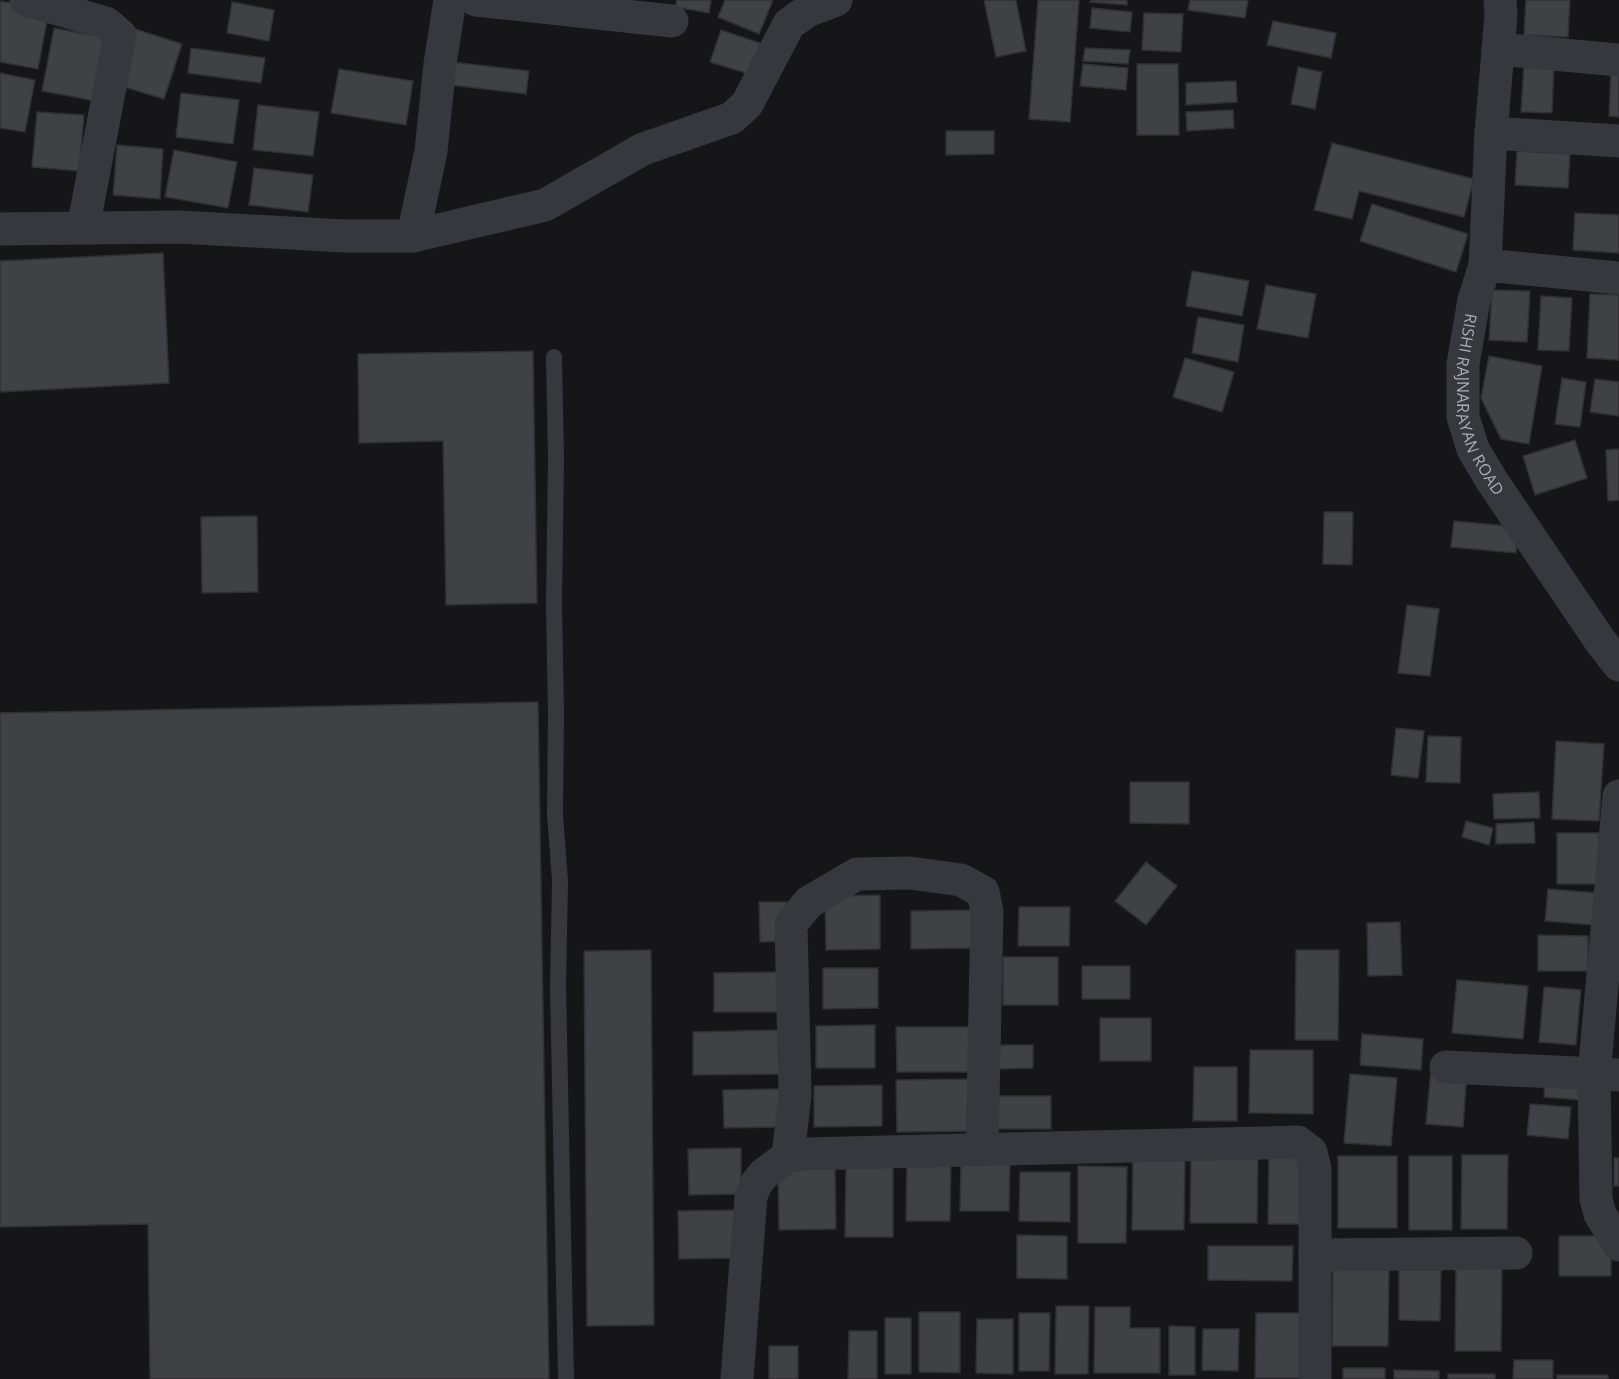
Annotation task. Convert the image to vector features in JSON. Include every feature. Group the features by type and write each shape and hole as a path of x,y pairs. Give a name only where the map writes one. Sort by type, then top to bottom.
{"street":[{"path":"26,0 106,23 120,35 83,228"},
{"path":"413,236 431,151 440,64 450,0"},
{"path":"476,0 672,21"},
{"path":"0,229 180,227 344,236 413,236 545,205 643,149 732,118 747,104 789,24 807,11 836,0"},
{"name":"RISHI RAJNARAYAN ROAD","path":"1500,0 1501,15 1491,133 1485,265 1474,300 1463,364 1463,417 1473,449 1492,481 1619,665"},
{"path":"1498,49 1619,60"},
{"path":"1491,133 1619,141"},
{"path":"1485,265 1619,278"},
{"path":"1619,796 1606,1075 1596,1199 1600,1215 1619,1245"},
{"path":"788,1156 795,1095 791,924 809,902 857,873 910,873 961,880 983,892 987,910 982,1150"},
{"path":"1446,1068 1606,1075"},
{"path":"737,1379 751,1196 756,1184 764,1174 788,1156 1298,1142 1311,1152 1315,1169 1315,1379"},
{"path":"1315,1255 1516,1253"}],"lane":[{"path":"554,357 555,814 560,881 558,986 566,1379"}],"building":[{"path":"677,0 711,0 709,13 675,7"},
{"path":"725,0 773,0 759,34 718,17"},
{"path":"984,0 1016,0 1026,51 996,57"},
{"path":"1038,0 1079,0 1070,122 1029,119"},
{"path":"1091,0 1127,0 1127,5 1090,2"},
{"path":"1190,0 1248,0 1245,18 1188,10"},
{"path":"1526,0 1570,0 1568,37 1524,35"},
{"path":"0,1 49,10 38,69 0,62"},
{"path":"232,2 274,10 269,41 227,33"},
{"path":"1092,8 1132,12 1130,32 1090,28"},
{"path":"1144,13 1183,14 1181,52 1142,50"},
{"path":"1273,21 1336,33 1331,58 1267,45"},
{"path":"54,28 113,39 101,102 42,91"},
{"path":"135,29 182,44 164,99 118,85"},
{"path":"721,30 760,43 749,74 710,62"},
{"path":"191,48 265,58 261,83 188,73"},
{"path":"1085,48 1130,50 1128,64 1083,61"},
{"path":"452,62 529,71 526,94 450,85"},
{"path":"1083,64 1128,68 1126,90 1080,86"},
{"path":"1137,64 1178,64 1179,135 1137,135"},
{"path":"1524,65 1554,66 1552,113 1521,112"},
{"path":"1298,67 1322,72 1315,109 1291,104"},
{"path":"339,69 413,81 406,125 331,113"},
{"path":"1611,69 1619,69 1619,117 1609,116"},
{"path":"0,73 35,80 25,132 0,128"},
{"path":"1236,81 1237,102 1186,105 1186,83"},
{"path":"181,93 239,100 233,144 176,137"},
{"path":"258,105 319,112 313,156 253,150"},
{"path":"1233,110 1234,128 1187,131 1186,112"},
{"path":"37,112 84,115 79,171 32,167"},
{"path":"946,131 994,131 994,154 946,155"},
{"path":"1332,143 1474,179 1464,217 1359,191 1352,219 1314,210"},
{"path":"117,145 163,149 160,199 113,195"},
{"path":"174,150 237,162 228,208 165,197"},
{"path":"1517,151 1570,154 1568,188 1515,185"},
{"path":"254,168 313,175 308,212 249,205"},
{"path":"1372,204 1468,234 1456,272 1360,241"},
{"path":"1575,213 1619,215 1619,253 1573,250"},
{"path":"163,253 169,383 0,392 0,261"},
{"path":"1192,271 1249,281 1242,316 1186,306"},
{"path":"1266,285 1316,294 1308,338 1257,329"},
{"path":"1492,290 1530,291 1527,342 1489,340"},
{"path":"1590,294 1619,295 1619,360 1587,358"},
{"path":"1541,296 1572,298 1569,351 1538,350"},
{"path":"1198,317 1244,325 1238,362 1192,353"},
{"path":"533,351 537,603 446,605 443,441 359,443 358,354"},
{"path":"1489,356 1542,366 1529,444 1501,439 1481,398"},
{"path":"1185,358 1234,372 1222,412 1173,397"},
{"path":"1562,378 1586,382 1580,427 1555,424"},
{"path":"1595,379 1619,382 1619,416 1590,412"},
{"path":"1575,440 1587,478 1535,495 1523,456"},
{"path":"1619,449 1619,500 1608,501 1606,450"},
{"path":"1324,512 1353,512 1352,565 1323,564"},
{"path":"257,516 258,592 202,593 201,517"},
{"path":"1454,521 1518,527 1516,553 1451,547"},
{"path":"1407,605 1439,609 1430,676 1398,673"},
{"path":"538,702 549,1379 150,1379 148,1224 0,1227 0,713"},
{"path":"1396,728 1424,731 1418,778 1391,775"},
{"path":"1428,736 1461,737 1460,783 1426,782"},
{"path":"1556,741 1604,744 1599,821 1552,819"},
{"path":"1130,782 1189,782 1189,824 1130,823"},
{"path":"1539,792 1540,818 1494,819 1493,794"},
{"path":"1466,821 1493,828 1489,845 1462,837"},
{"path":"1534,822 1535,843 1496,844 1496,824"},
{"path":"1557,833 1599,833 1599,884 1557,884"},
{"path":"1146,862 1177,886 1146,925 1115,901"},
{"path":"1548,889 1598,893 1595,925 1545,921"},
{"path":"880,895 880,949 826,950 825,896"},
{"path":"759,902 787,902 787,941 760,942"},
{"path":"1019,907 1070,907 1069,946 1018,946"},
{"path":"975,910 976,948 911,949 911,911"},
{"path":"1400,922 1402,975 1368,976 1367,923"},
{"path":"1538,935 1588,936 1588,971 1538,971"},
{"path":"651,950 654,1325 587,1326 584,951"},
{"path":"1296,950 1339,950 1338,1040 1295,1040"},
{"path":"1003,957 1058,957 1058,1005 1003,1005"},
{"path":"1082,966 1130,966 1130,999 1082,999"},
{"path":"823,968 878,968 878,1008 823,1009"},
{"path":"786,972 786,1012 714,1012 714,973"},
{"path":"1457,980 1528,986 1523,1039 1452,1033"},
{"path":"1544,987 1581,990 1576,1045 1539,1042"},
{"path":"1100,1018 1151,1018 1151,1061 1100,1061"},
{"path":"875,1025 875,1068 816,1068 816,1026"},
{"path":"896,1027 971,1027 971,1072 897,1072"},
{"path":"780,1030 780,1074 693,1075 693,1032"},
{"path":"1362,1034 1423,1039 1421,1070 1360,1065"},
{"path":"995,1045 1033,1045 1033,1068 995,1069"},
{"path":"1250,1050 1313,1050 1313,1114 1249,1113"},
{"path":"1194,1067 1237,1067 1237,1121 1193,1121"},
{"path":"1431,1069 1467,1072 1463,1127 1426,1124"},
{"path":"1350,1074 1397,1078 1391,1146 1344,1143"},
{"path":"972,1079 972,1131 897,1132 896,1080"},
{"path":"1545,1079 1583,1083 1581,1100 1544,1097"},
{"path":"882,1085 882,1126 814,1127 814,1086"},
{"path":"783,1089 784,1127 724,1128 723,1090"},
{"path":"993,1096 1051,1096 1051,1129 993,1129"},
{"path":"1530,1104 1571,1107 1568,1139 1527,1135"},
{"path":"741,1148 741,1194 689,1195 688,1149"},
{"path":"1269,1155 1301,1156 1301,1224 1268,1224"},
{"path":"1462,1155 1508,1155 1507,1229 1461,1229"},
{"path":"1133,1156 1185,1156 1184,1230 1132,1230"},
{"path":"1191,1156 1258,1156 1257,1223 1190,1223"},
{"path":"1338,1156 1397,1156 1397,1228 1338,1228"},
{"path":"1409,1156 1452,1156 1452,1230 1409,1230"},
{"path":"907,1158 951,1158 950,1221 906,1221"},
{"path":"1614,1158 1619,1158 1619,1186 1614,1186"},
{"path":"961,1159 1010,1159 1009,1211 960,1211"},
{"path":"846,1164 893,1164 893,1237 845,1237"},
{"path":"1078,1166 1127,1167 1126,1243 1078,1243"},
{"path":"835,1168 836,1229 779,1230 778,1169"},
{"path":"1020,1172 1070,1172 1070,1222 1019,1221"},
{"path":"736,1210 736,1258 679,1259 678,1211"},
{"path":"1017,1235 1067,1236 1067,1279 1017,1278"},
{"path":"1559,1236 1611,1236 1611,1276 1559,1276"},
{"path":"1208,1246 1293,1246 1292,1281 1208,1280"},
{"path":"1456,1264 1502,1265 1501,1351 1455,1351"},
{"path":"1333,1267 1389,1268 1388,1346 1332,1346"},
{"path":"1399,1270 1441,1270 1440,1321 1399,1320"},
{"path":"1056,1306 1089,1306 1088,1374 1055,1374"},
{"path":"1095,1307 1130,1307 1130,1328 1160,1328 1160,1373 1094,1373"},
{"path":"919,1312 960,1312 960,1373 919,1372"},
{"path":"1019,1313 1050,1313 1049,1371 1019,1371"},
{"path":"1256,1313 1307,1313 1307,1378 1255,1378"},
{"path":"885,1318 911,1318 911,1374 885,1374"},
{"path":"977,1319 1013,1319 1013,1374 976,1373"},
{"path":"1169,1326 1195,1327 1195,1375 1169,1375"},
{"path":"1203,1329 1239,1329 1238,1371 1202,1370"},
{"path":"849,1331 877,1331 877,1379 848,1379"},
{"path":"769,1346 798,1346 798,1379 769,1379"},
{"path":"1514,1360 1553,1360 1553,1379 1513,1379"},
{"path":"1343,1368 1385,1368 1385,1379 1343,1379"},
{"path":"1394,1370 1439,1371 1439,1379 1394,1379"},
{"path":"1448,1374 1495,1374 1495,1379 1448,1379"},
{"path":"1557,1375 1608,1375 1608,1379 1557,1379"}]}
